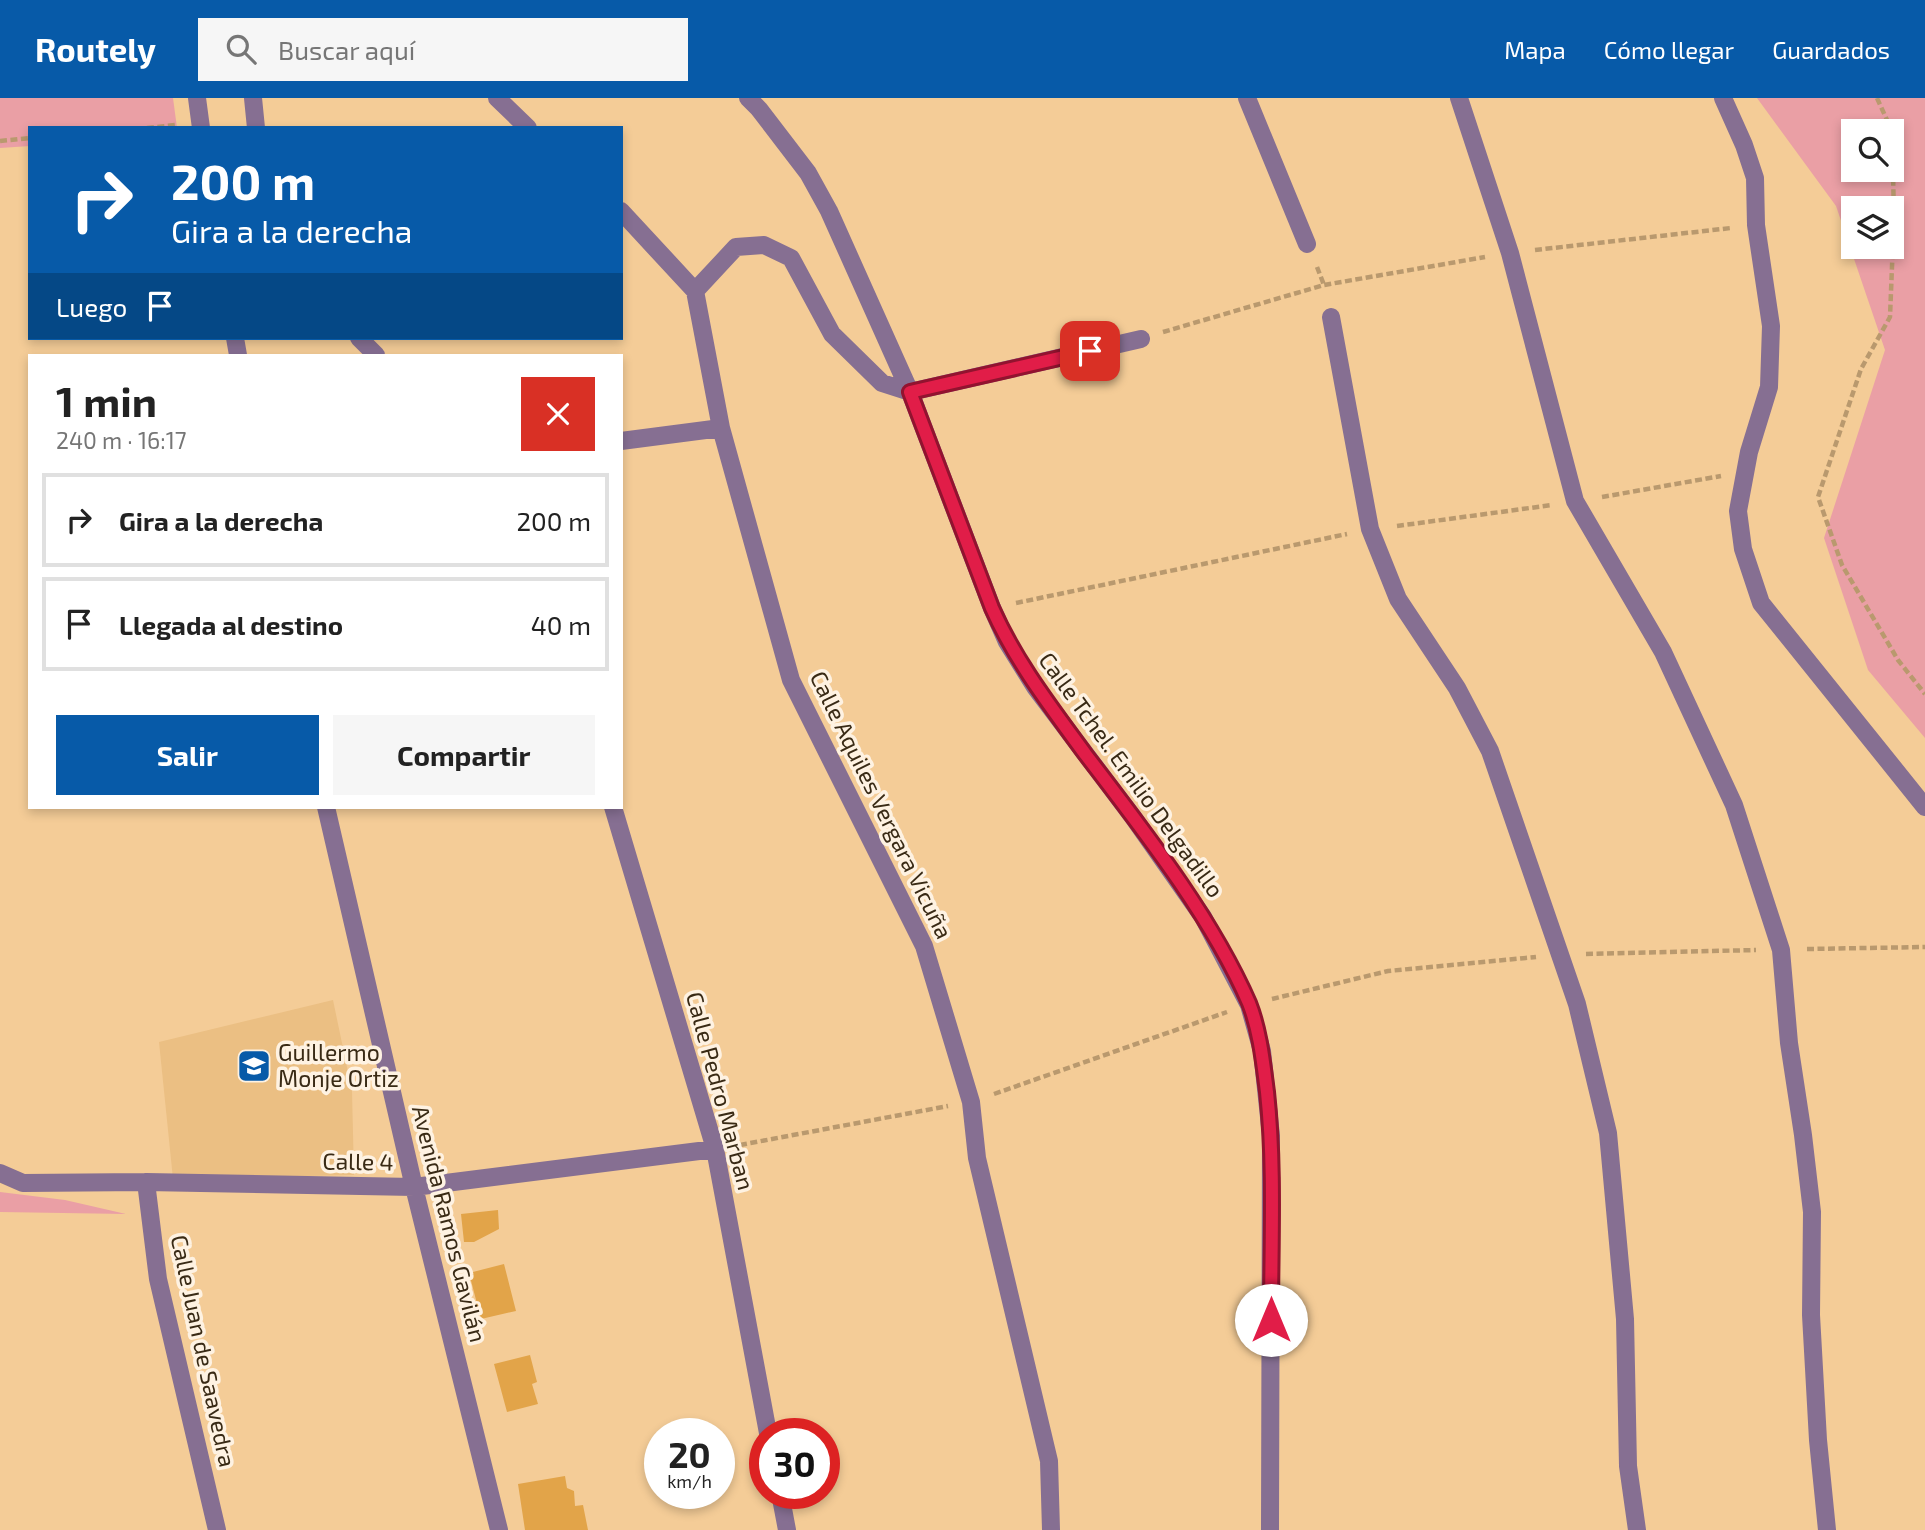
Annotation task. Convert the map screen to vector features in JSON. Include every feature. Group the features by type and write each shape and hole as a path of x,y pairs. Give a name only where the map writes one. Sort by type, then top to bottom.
{"street":[{"path":"197,98 201,126"},
{"path":"253,98 256,126"},
{"path":"496,98 526,126"},
{"name":"Calle Tchel. Emilio Delgadillo","path":"748,98 759,108 813,182 829,211 910,392 1007,642 1035,687 1133,817 1203,917 1249,1004 1262,1051 1271,1136 1270,1530"},
{"path":"1247,98 1307,244"},
{"path":"1459,98 1510,253 1575,502 1663,652 1734,805 1781,950 1789,1043 1810,1199 1811,1315 1818,1440 1827,1530"},
{"path":"1723,98 1755,178 1756,225 1771,326 1769,387 1749,452 1738,511 1743,549 1761,603 1925,807"},
{"path":"623,213 695,291 736,247 764,244 791,258 832,334 882,383 910,392 1141,339"},
{"name":"Calle Aquiles Vergara Vicuña","path":"695,291 721,428 791,680 923,946 971,1102 977,1158 1049,1461 1051,1530"},
{"path":"1331,317 1370,529 1398,599 1457,688 1490,751 1577,1004 1608,1133 1625,1319 1628,1466 1637,1530"},
{"path":"361,340 375,354"},
{"path":"623,441 721,428"},
{"name":"Avenida Ramos Gavilán","path":"326,809 414,1187 499,1530"},
{"name":"Calle Pedro Marban","path":"614,809 715,1150 765,1418"},
{"name":"Calle 4","path":"0,1173 23,1183 146,1182 414,1187 715,1150"},
{"name":"Calle Juan de Saavedra","path":"146,1182 158,1279 217,1530"},
{"path":"783,1509 787,1530"}],"path":[{"path":"1877,98 1892,131 1894,216 1890,317 1861,369 1818,497 1842,565 1898,660 1925,694"},
{"path":"0,141 28,138"},
{"path":"1307,244 1324,285 1331,317"},
{"path":"1141,339 1324,285"},
{"path":"992,608 1370,529"},
{"path":"715,1150 971,1102 1249,1004 1388,971 1560,955 1925,947"}],"shaded area":[{"path":"0,98 173,98 177,126 28,126 28,146 0,148"},
{"path":"1757,98 1925,98 1925,738 1868,670 1824,538 1885,350 1854,259 1904,259 1904,196 1841,196 1841,221 1836,206"},
{"name":"Guillermo Monje Ortiz","path":"333,1000 352,1091 354,1175 173,1179 159,1042"},
{"path":"0,1192 65,1200 126,1214 0,1212"}],"building":[{"path":"498,1210 499,1229 474,1242 464,1242 461,1214"},
{"path":"504,1264 516,1311 481,1319 469,1273"},
{"path":"530,1355 537,1382 532,1384 538,1404 507,1412 494,1364"},
{"path":"565,1476 567,1488 574,1491 575,1506 583,1505 588,1530 525,1530 518,1484"}],"place":[{"name":"Guillermo Monje Ortiz","path":"254,1066"}],"route":[{"path":"1090,351 910,392 1007,642 1035,687 1133,817 1203,917 1249,1004 1262,1051 1271,1136 1271,1320"}]}
